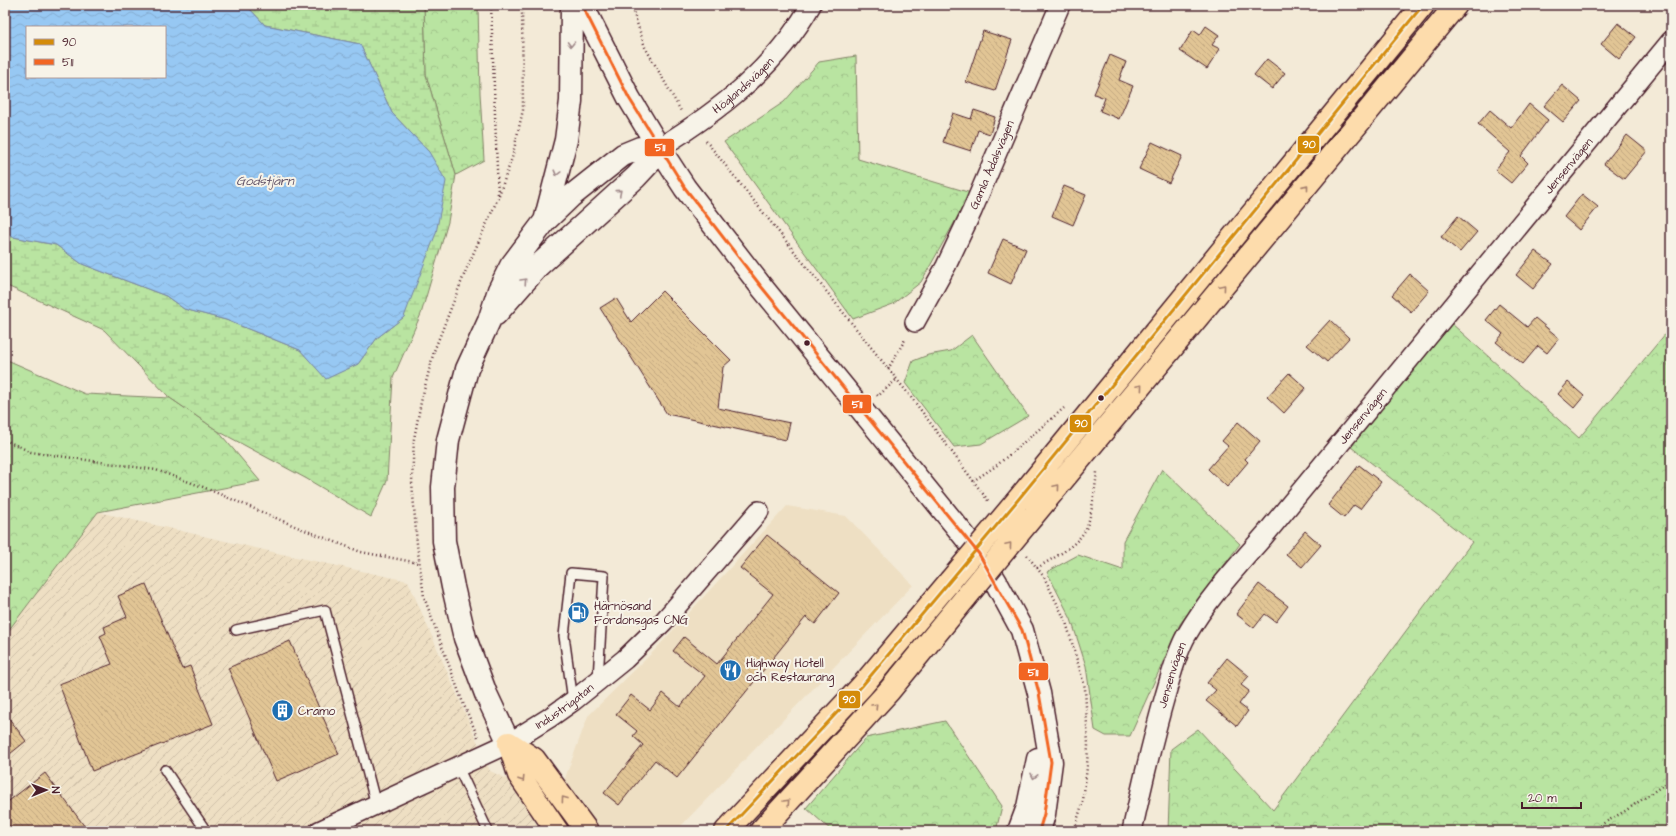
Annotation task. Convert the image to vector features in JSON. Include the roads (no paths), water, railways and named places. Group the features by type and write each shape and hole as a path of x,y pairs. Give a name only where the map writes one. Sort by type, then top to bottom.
{"highway":[{"path":"726,831 862,686 1017,501 1423,5"},
{"path":"761,831 889,691 1456,5"},
{"path":"509,743 519,775 557,831"},
{"path":"509,743 534,759 587,831"}],"main road":[{"path":"545,221 566,140 571,101 572,5"},
{"path":"582,5 629,98 685,188 760,285 979,554 996,582 1022,630 1040,693 1051,762 1044,814 1039,831"},
{"path":"509,743 486,694 465,638 444,540 443,487 448,440 467,369 489,321 499,290 511,266 545,221 570,197 624,155 640,148 659,148"},
{"path":"489,321 539,265 636,177 651,161 659,148"},
{"path":"1019,831 1028,807 1045,724"}],"street":[{"name":"Höglandsvägen","path":"659,148 694,127 727,102 759,73 788,41 811,5"},
{"name":"Gamla Ådalsvägen","path":"916,322 946,266 972,210 1060,5"},
{"name":"Jensenvägen","path":"1132,831 1150,745 1175,663 1186,637 1200,614 1224,582 1264,536 1671,40"},
{"name":"Industrigatan","path":"319,831 509,743 550,718 598,682 625,659 663,622 759,511"}],"lane":[{"path":"573,701 564,636 571,573 604,576 598,682"},
{"path":"236,630 325,610 376,805"},
{"path":"458,767 488,831"},
{"path":"165,770 206,831"}],"water":[{"name":"Godstjärn","path":"5,5 246,5 265,25 360,44 392,113 429,152 446,181 436,233 404,317 377,338 358,364 326,379 300,350 226,320 184,309 166,296 82,264 56,245 8,236 5,234"}],"place":[{"name":"Härnösand Fordonsgas CNG","path":"579,613"},
{"name":"Highway Hotell och Restaurang","path":"730,670"},
{"name":"Cramo","path":"283,711"}]}
